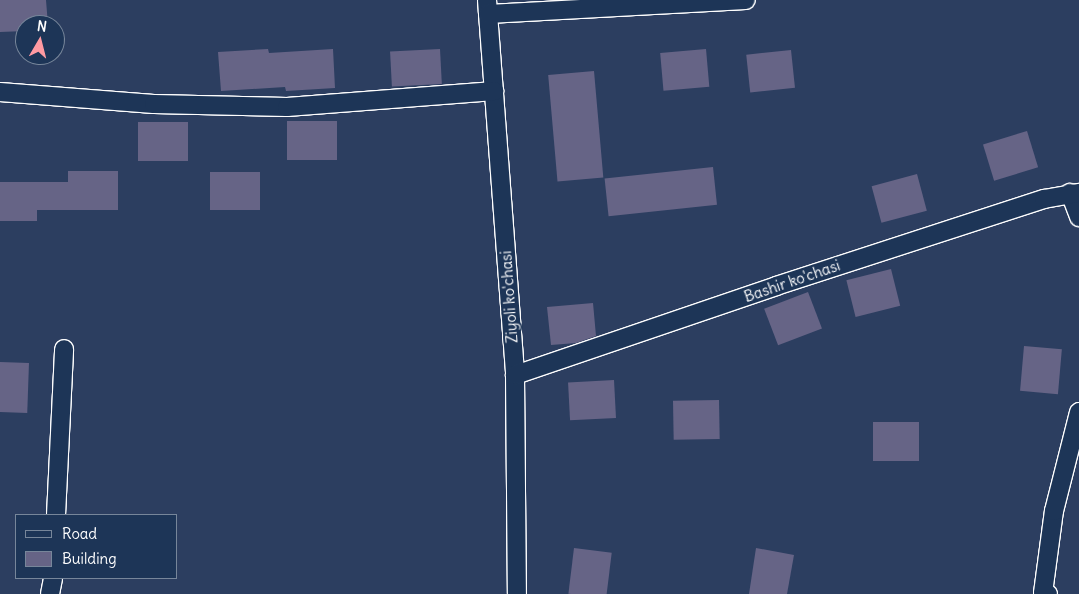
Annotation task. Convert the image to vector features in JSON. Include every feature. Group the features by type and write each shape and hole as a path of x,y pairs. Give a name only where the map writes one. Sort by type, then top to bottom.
{"street":[{"path":"487,7 746,0"},
{"name":"Ziyoli ko'chasi","path":"487,7 515,375 516,594"},
{"path":"0,92 154,104 287,107 494,91"},
{"name":"Bashir ko'chasi","path":"515,375 776,286 1044,198 1074,193 1079,217"},
{"path":"56,514 64,349"},
{"path":"1048,594 1043,593 1054,511 1079,412"},
{"path":"50,594 53,579"}],"building":[{"path":"0,0 46,0 47,15 15,15 15,31 0,32"},
{"path":"268,49 269,53 333,49 335,88 286,91 285,87 221,91 218,52"},
{"path":"440,49 442,84 392,87 390,52"},
{"path":"706,49 709,87 663,91 660,53"},
{"path":"791,50 795,88 750,92 746,55"},
{"path":"594,71 603,178 558,182 548,75"},
{"path":"287,121 337,121 337,160 287,160"},
{"path":"138,122 188,122 188,161 138,161"},
{"path":"1027,131 1038,167 994,181 983,144"},
{"path":"713,167 717,205 609,216 605,178"},
{"path":"68,171 118,171 118,210 37,210 37,221 0,221 0,182 68,182"},
{"path":"210,172 260,172 260,210 210,210"},
{"path":"917,174 927,211 881,223 872,186"},
{"path":"891,269 900,306 856,317 846,280"},
{"path":"808,292 822,328 778,345 764,309"},
{"path":"593,303 596,336 576,343 551,345 547,307"},
{"path":"1024,346 1062,349 1058,394 1020,391"},
{"path":"0,362 29,363 27,413 0,412"},
{"path":"614,380 616,418 570,420 568,382"},
{"path":"719,400 720,439 674,440 673,401"},
{"path":"873,422 919,422 919,461 873,461"},
{"path":"574,548 612,553 607,594 568,594"},
{"path":"756,548 794,555 787,594 749,594"}]}
